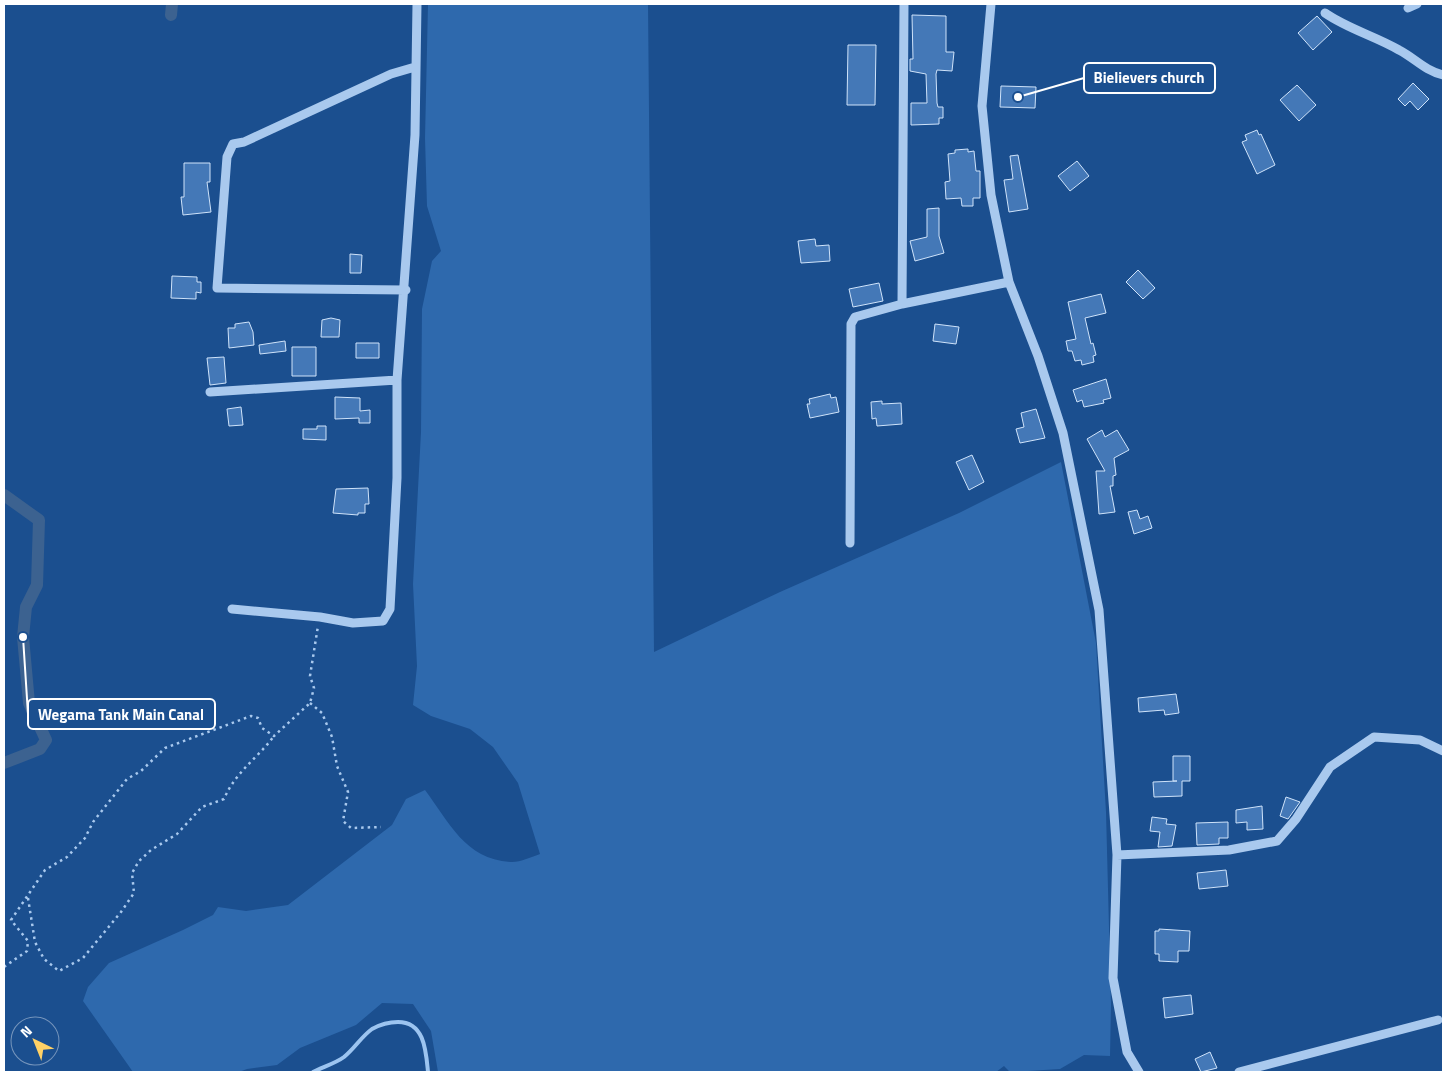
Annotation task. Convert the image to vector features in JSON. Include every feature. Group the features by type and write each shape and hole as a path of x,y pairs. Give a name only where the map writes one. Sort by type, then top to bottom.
{"street":[{"path":"232,609 320,617 353,623 383,621 390,608 398,478 397,380 406,290 415,136 415,67 418,4"},
{"path":"902,304 904,4"},
{"path":"991,4 982,106 991,195 1009,282 1038,356 1063,434 1099,610 1117,855 1113,978 1127,1052 1139,1072"},
{"path":"1325,13 1342,25 1400,50 1428,71 1443,75"},
{"path":"406,290 217,288 228,156 233,144 244,142 391,74 415,67"},
{"path":"850,543 851,324 855,317 902,304 1009,282"},
{"path":"210,392 397,380"},
{"path":"1117,855 1229,850 1277,841 1296,819 1330,767 1374,737 1420,740 1443,751"},
{"path":"1239,1072 1438,1020"}],"path":[{"path":"28,898 35,942 44,959 59,971 84,958 92,945 104,936 134,893 132,873 140,861 151,850 177,834 202,807 224,799 230,785 246,765 262,752 274,736 310,703 314,688 310,676 320,617"},
{"path":"310,703 322,713 332,736 337,766 348,792 343,821 351,828 381,827"},
{"path":"4,967 27,951 28,941 11,920 28,898 45,870 67,857 85,838 93,822 127,779 141,771 165,748 251,716 258,718 262,728 274,736"}],"shaded area":[{"path":"428,4 648,4 654,652 780,592 959,513 1061,462 1096,643 1106,812 1111,1004 1110,1056 1084,1055 1060,1069 1010,1072 1004,1066 996,1072 438,1072 431,1031 413,1004 382,1003 356,1025 300,1048 277,1065 247,1069 239,1072 133,1072 83,1001 88,987 109,963 213,915 218,907 246,911 288,905 392,825 406,799 425,790 460,837 481,854 494,859 514,862 540,854 518,783 493,747 470,729 431,716 413,705 417,666 413,584 421,432 422,309 432,261 441,251 427,206 425,138"}],"building":[{"path":"912,15 946,16 946,52 954,52 952,71 937,70 936,74 937,103 938,107 943,107 943,118 939,118 939,124 911,125 911,103 927,103 926,74 910,71 910,59 913,59"},
{"path":"1317,16 1332,32 1313,50 1298,33"},
{"path":"848,45 876,45 875,105 847,105"},
{"path":"1413,83 1429,99 1418,110 1410,101 1405,106 1398,99"},
{"path":"1297,85 1316,105 1299,121 1280,100"},
{"path":"1001,86 1036,87 1035,108 1000,107"},
{"path":"1257,130 1259,135 1261,134 1275,165 1257,174 1242,142 1247,140 1245,135"},
{"path":"968,149 968,152 974,151 976,171 980,171 980,198 973,198 973,206 962,206 961,198 946,199 945,182 950,181 948,154 955,153 955,150"},
{"path":"1018,155 1028,209 1009,212 1004,180 1013,179 1010,156"},
{"path":"1077,161 1089,176 1070,191 1058,176"},
{"path":"184,163 210,163 210,182 207,182 211,212 183,215 181,197 184,197"},
{"path":"939,208 939,236 944,253 915,261 910,241 927,237 927,209"},
{"path":"815,239 816,246 829,245 830,261 801,263 798,241"},
{"path":"350,254 362,255 361,273 350,273"},
{"path":"1138,270 1155,288 1143,299 1126,282"},
{"path":"172,276 197,277 197,282 201,282 201,293 196,292 196,299 171,298"},
{"path":"879,283 883,301 853,307 849,289"},
{"path":"1101,294 1106,313 1085,318 1091,344 1093,343 1096,355 1093,356 1094,362 1082,365 1081,360 1075,361 1072,351 1068,351 1066,341 1076,339 1068,302"},
{"path":"331,318 340,320 339,337 321,337 322,320"},
{"path":"249,322 253,332 254,345 229,348 228,328 235,328 235,324"},
{"path":"935,324 959,327 956,344 933,341"},
{"path":"285,341 286,351 260,354 259,345"},
{"path":"356,343 379,343 379,358 356,358"},
{"path":"292,347 316,347 316,376 292,376"},
{"path":"224,357 226,383 210,385 207,358"},
{"path":"1106,379 1111,398 1103,400 1104,403 1084,407 1082,400 1077,402 1073,390"},
{"path":"830,394 831,398 836,397 839,412 810,418 807,404 810,404 809,399"},
{"path":"335,397 360,398 360,411 370,410 370,423 359,423 359,418 335,419"},
{"path":"882,401 882,404 901,403 902,424 877,426 876,418 872,419 871,402"},
{"path":"241,407 243,425 229,426 227,409"},
{"path":"1036,409 1045,438 1020,443 1016,429 1024,427 1021,413"},
{"path":"317,426 326,426 326,440 303,439 303,429 317,429"},
{"path":"1102,430 1105,437 1117,430 1129,450 1114,458 1116,475 1113,476 1113,486 1110,486 1115,512 1099,514 1096,471 1105,471 1087,439"},
{"path":"972,455 984,482 969,490 956,462"},
{"path":"368,488 369,504 365,504 365,513 358,513 358,515 333,513 336,489"},
{"path":"1137,510 1140,519 1148,516 1152,528 1134,534 1128,512"},
{"path":"1176,694 1179,713 1165,715 1164,710 1139,712 1138,698"},
{"path":"1173,756 1190,756 1190,781 1182,781 1182,796 1154,797 1153,782 1177,781 1173,781"},
{"path":"1286,797 1300,802 1288,819 1280,816"},
{"path":"1262,806 1263,829 1247,830 1247,822 1236,823 1236,810"},
{"path":"1152,817 1167,819 1166,824 1176,825 1172,846 1158,847 1160,832 1150,831"},
{"path":"1228,822 1228,838 1219,838 1219,844 1197,845 1196,823"},
{"path":"1226,870 1228,886 1199,889 1197,873"},
{"path":"1159,929 1190,931 1189,951 1178,951 1178,962 1159,961 1159,954 1155,954 1155,931 1159,931"},
{"path":"1191,995 1193,1014 1165,1018 1163,998"},
{"path":"1210,1052 1217,1068 1201,1072 1195,1059"}],"waterway":[{"path":"171,15 172,4"},
{"path":"4,495 39,520 37,585 26,607 23,637 29,703 46,740 40,749 4,763"},
{"path":"313,1072 344,1057 372,1029 391,1022 407,1023 419,1033 425,1047 428,1072"}],"place":[{"name":"Bielievers church","path":"1018,97"},
{"name":"Wegama Tank Main Canal","path":"23,637"}]}
